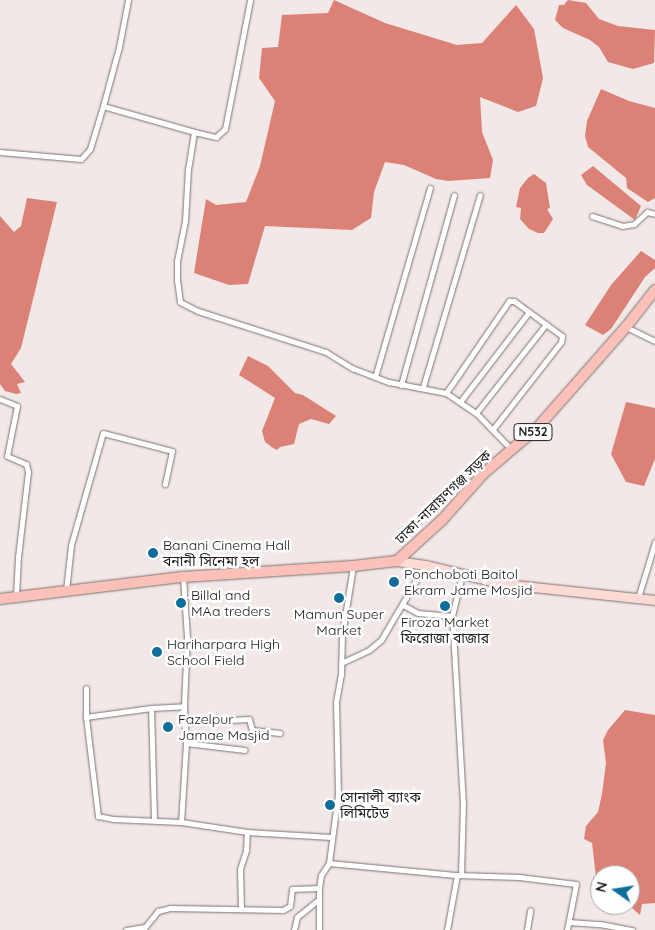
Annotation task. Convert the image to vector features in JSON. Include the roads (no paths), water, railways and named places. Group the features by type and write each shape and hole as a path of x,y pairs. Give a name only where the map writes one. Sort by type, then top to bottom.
{"highway":[{"name":"ঢাকা-নারায়ণগঞ্জ সড়ক","path":"0,600 240,572 353,566 397,561 443,519 483,474 538,427 626,327 655,290"}],"main road":[{"path":"397,561 425,565 505,584 655,600"}],"street":[{"path":"0,152 81,159 90,149 119,47 128,0"},
{"path":"103,106 194,132 219,136 225,129 250,0"},
{"path":"194,132 188,168 186,221 177,261 180,302 198,311 326,352 352,368 375,376 446,393 476,413 512,451"},
{"path":"375,376 430,188"},
{"path":"402,384 454,195"},
{"path":"423,387 480,195"},
{"path":"592,216 622,226 634,224 647,212 655,214"},
{"path":"446,393 509,301 514,301 562,336 562,339 493,429"},
{"path":"460,402 529,312"},
{"path":"476,413 546,324"},
{"path":"626,327 655,341"},
{"path":"0,399 17,406 7,456 26,464 28,472 18,557 16,597"},
{"path":"66,591 71,545 103,433 172,451 165,484"},
{"path":"638,598 655,542"},
{"path":"341,663 369,650 381,640 425,565"},
{"path":"319,930 319,888 322,875 329,863 338,794 335,710 341,663 342,635 353,566"},
{"path":"446,930 459,875 463,804 452,616 462,574"},
{"path":"181,822 186,743 184,706 186,606 183,578"},
{"path":"403,605 418,613 452,616"},
{"path":"86,688 86,717 98,816 113,819 181,822 247,832 331,837"},
{"path":"86,717 151,708 184,706"},
{"path":"151,708 154,820"},
{"path":"186,722 249,719 252,730 280,733"},
{"path":"186,743 245,750"},
{"path":"241,909 240,869 246,850 247,832"},
{"path":"329,863 459,875 519,877 576,884 567,930"},
{"path":"126,930 145,927 158,912 170,908 283,910 290,906 292,889 319,888"},
{"path":"294,930 297,916 319,899"},
{"path":"527,930 530,910"},
{"path":"569,922 600,924 632,930"}],"place":[{"name":"Banani Cinema Hall বনানী সিনেমা হল","path":"153,553"},
{"name":"Ponchoboti Baitol Ekram Jame Mosjid","path":"394,582"},
{"name":"Mamun Super Market","path":"339,598"},
{"name":"Billal and MAa treders","path":"181,603"},
{"name":"Firoza Market ফিরোজা বাজার","path":"445,606"},
{"name":"Hariharpara High School Field","path":"157,652"},
{"name":"Fazelpur Jamae Masjid","path":"168,727"},
{"name":"সোনালী ব্যাংক লিমিটেড","path":"330,805"}]}
